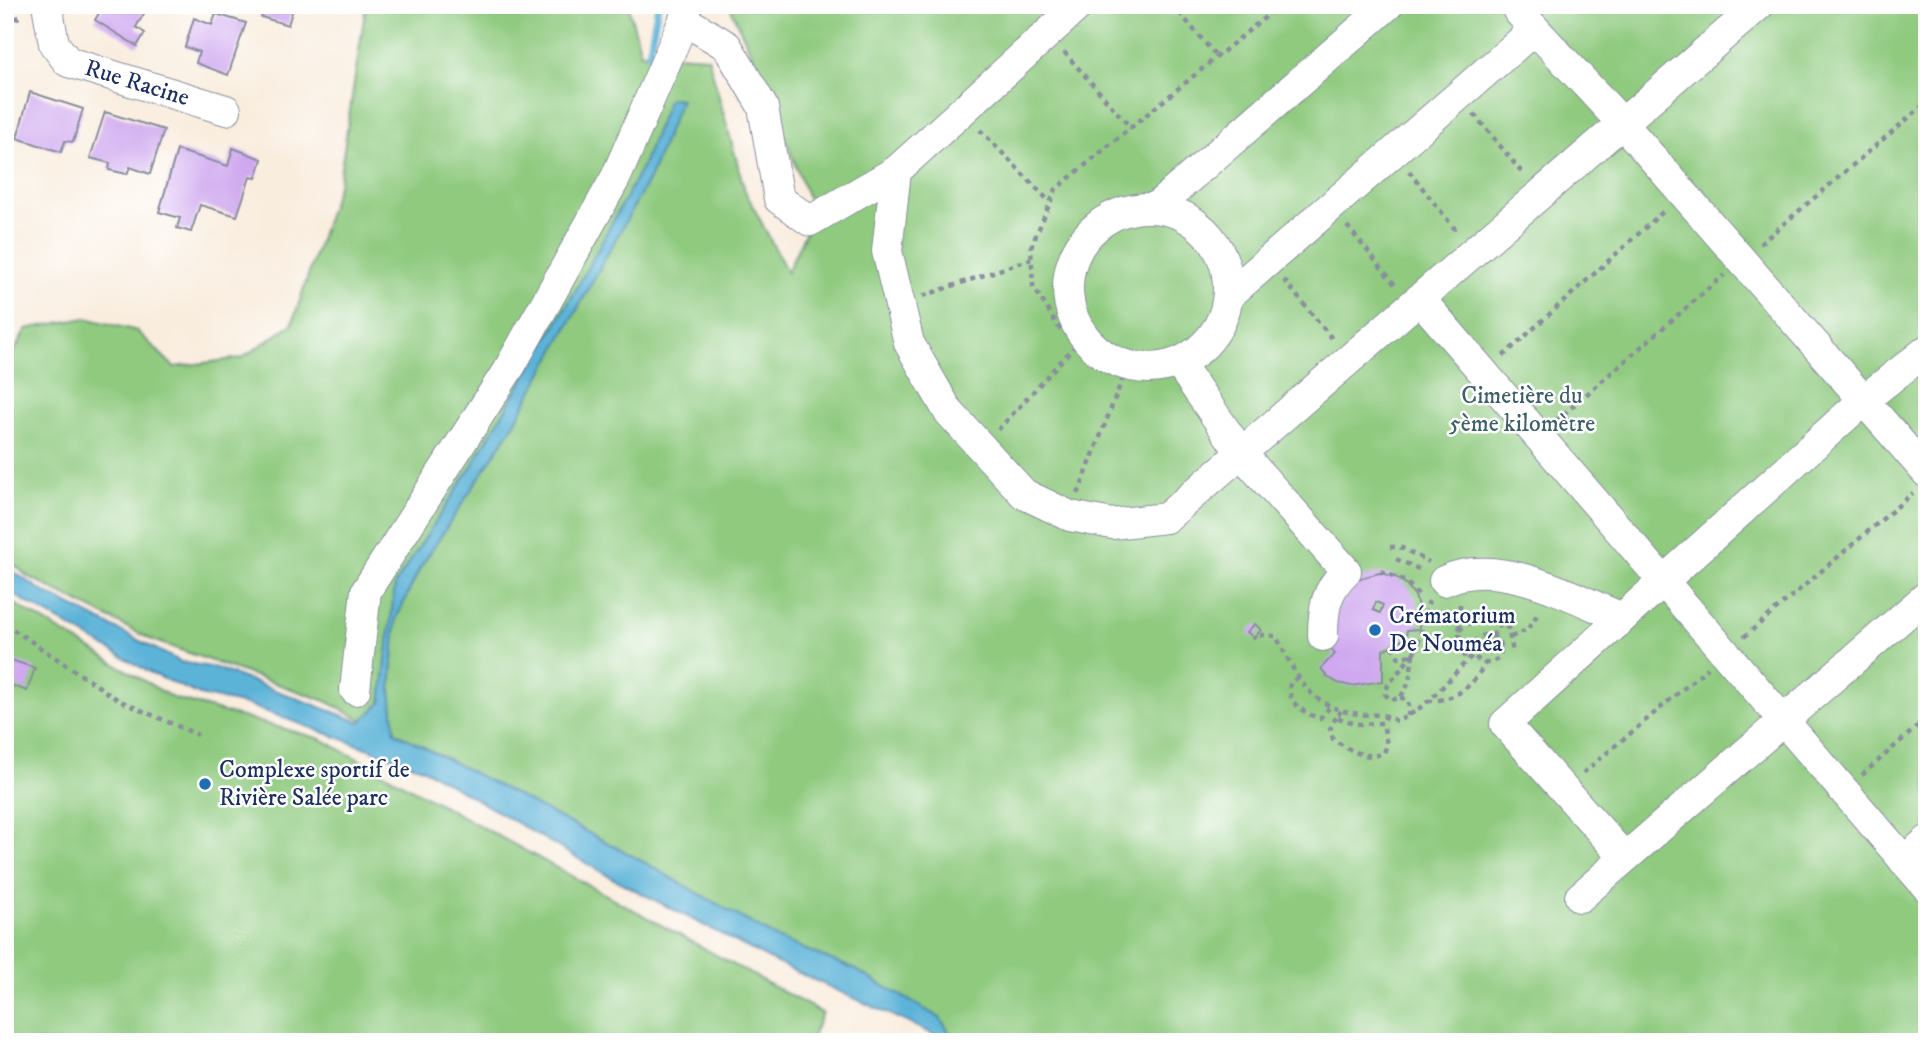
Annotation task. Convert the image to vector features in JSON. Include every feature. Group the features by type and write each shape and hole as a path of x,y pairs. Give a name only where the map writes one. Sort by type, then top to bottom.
{"street":[{"name":"Rue Racine","path":"51,5 48,10 54,44 68,62 226,110"},
{"path":"355,690 366,591 511,365 616,177 685,13 727,47 763,107 779,199 810,221 897,171 1079,5"},
{"path":"1155,208 1388,5"},
{"path":"897,171 887,251 909,343 948,411 1024,494 1070,516 1112,524 1166,518 1759,5"},
{"path":"1228,296 1459,96 1523,13 1866,400 1927,473"},
{"path":"1155,208 1180,214 1201,228 1217,247 1226,271 1228,296 1223,317 1198,352 1179,363 1153,369 1126,367 1102,356 1083,337 1071,314 1067,287 1072,261 1084,238 1104,220 1129,209 1155,208"},
{"path":"1416,303 1485,373 1665,579 1927,887"},
{"path":"1624,857 1505,723 1866,400 1927,350"},
{"path":"1179,363 1241,453 1346,571 1334,582 1325,600 1323,636"},
{"path":"1445,584 1498,572 1545,587 1622,618"},
{"path":"1580,897 1927,596"},
{"path":"1904,861 1927,841"}],"path":[{"path":"1173,5 1217,57"},
{"path":"981,449 1083,337 1061,331 1033,286 1031,247 1056,189 1280,5"},
{"path":"1047,34 1131,128"},
{"path":"1459,96 1540,195"},
{"path":"962,111 1050,202"},
{"path":"1393,152 1474,253"},
{"path":"1485,373 1683,194"},
{"path":"1331,207 1416,303"},
{"path":"899,304 1031,260"},
{"path":"1269,260 1348,360"},
{"path":"1070,516 1126,367"},
{"path":"1390,547 1400,547 1445,584 1459,644 1467,661"},
{"path":"1381,571 1405,581 1445,584"},
{"path":"1407,717 1409,706 1405,698 1390,700 1385,694 1388,685 1413,654 1421,638 1423,618 1431,597 1445,584"},
{"path":"1511,637 1527,630 1537,618 1545,587"},
{"path":"1458,631 1470,623 1483,600"},
{"path":"5,624 120,701 198,735"},
{"path":"1492,636 1501,624 1508,628 1513,652"},
{"path":"1261,635 1276,636 1298,678 1317,701 1329,708 1387,714 1396,721 1407,717 1427,701 1474,654 1475,641 1483,636 1492,636 1499,643 1500,652 1497,659 1485,663 1477,679 1446,701 1427,701"},
{"path":"1392,646 1399,658 1413,654"},
{"path":"1400,698 1409,683 1413,654"},
{"path":"1474,654 1485,663"},
{"path":"1298,678 1291,681 1288,689 1292,700 1305,713 1320,718 1329,708"},
{"path":"1340,710 1330,729 1333,739 1352,752 1376,757 1384,753 1387,745 1383,723 1387,714"},
{"path":"1336,717 1357,724 1383,723"},
{"path":"1844,790 1927,718"}],"green space":[{"name":"Cimetière du 5ème kilomètre","path":"366,5 628,5 641,53 708,57 745,191 787,272 814,214 760,72 729,5 1927,5 1927,1042 949,1042 934,1020 326,701 152,640 27,576 5,556 5,369 26,329 86,318 137,331 174,367 242,358 292,324 339,182"},
{"name":"Complexe sportif de Rivière Salée parc","path":"5,598 173,698 321,739 822,1013 810,1042 5,1042"}],"water":[{"path":"669,98 681,99 649,179 513,426 420,568 396,619 391,690 395,732 631,855 779,939 854,969 940,1018 956,1042 939,1042 933,1034 777,963 612,878 422,768 251,706 200,695 153,674 5,590 5,566 44,592 181,662 216,668 360,722 381,703 395,584 470,469 573,295 642,167"}],"building":[{"path":"104,5 149,5 136,27 145,33 137,46 95,20"},
{"path":"264,5 294,5 288,25 261,17"},
{"path":"216,14 246,23 228,75 196,63 199,52 185,47 194,18 212,25"},
{"path":"30,92 83,109 73,142 65,141 61,152 17,138"},
{"path":"105,112 164,130 150,174 130,167 127,174 109,170 110,163 90,158"},
{"path":"233,148 262,159 256,178 250,177 237,216 200,205 191,232 177,228 180,218 159,212 177,150 228,166"},
{"name":"Crématorium De Nouméa","path":"1379,573 1394,576 1406,584 1415,596 1419,609 1419,629 1407,630 1406,638 1383,650 1383,681 1351,686 1327,677 1321,668 1335,654 1327,642 1333,619 1351,581","holes":["1376,602 1383,605 1380,613 1373,610"]},
{"path":"1255,624 1261,630 1254,638 1247,632"},
{"path":"8,659 35,668 27,691 5,683"}],"waterway":[{"path":"649,54 658,5"}],"place":[{"name":"Crématorium De Nouméa","path":"1375,630"},
{"name":"Complexe sportif de Rivière Salée parc","path":"205,784"}]}
